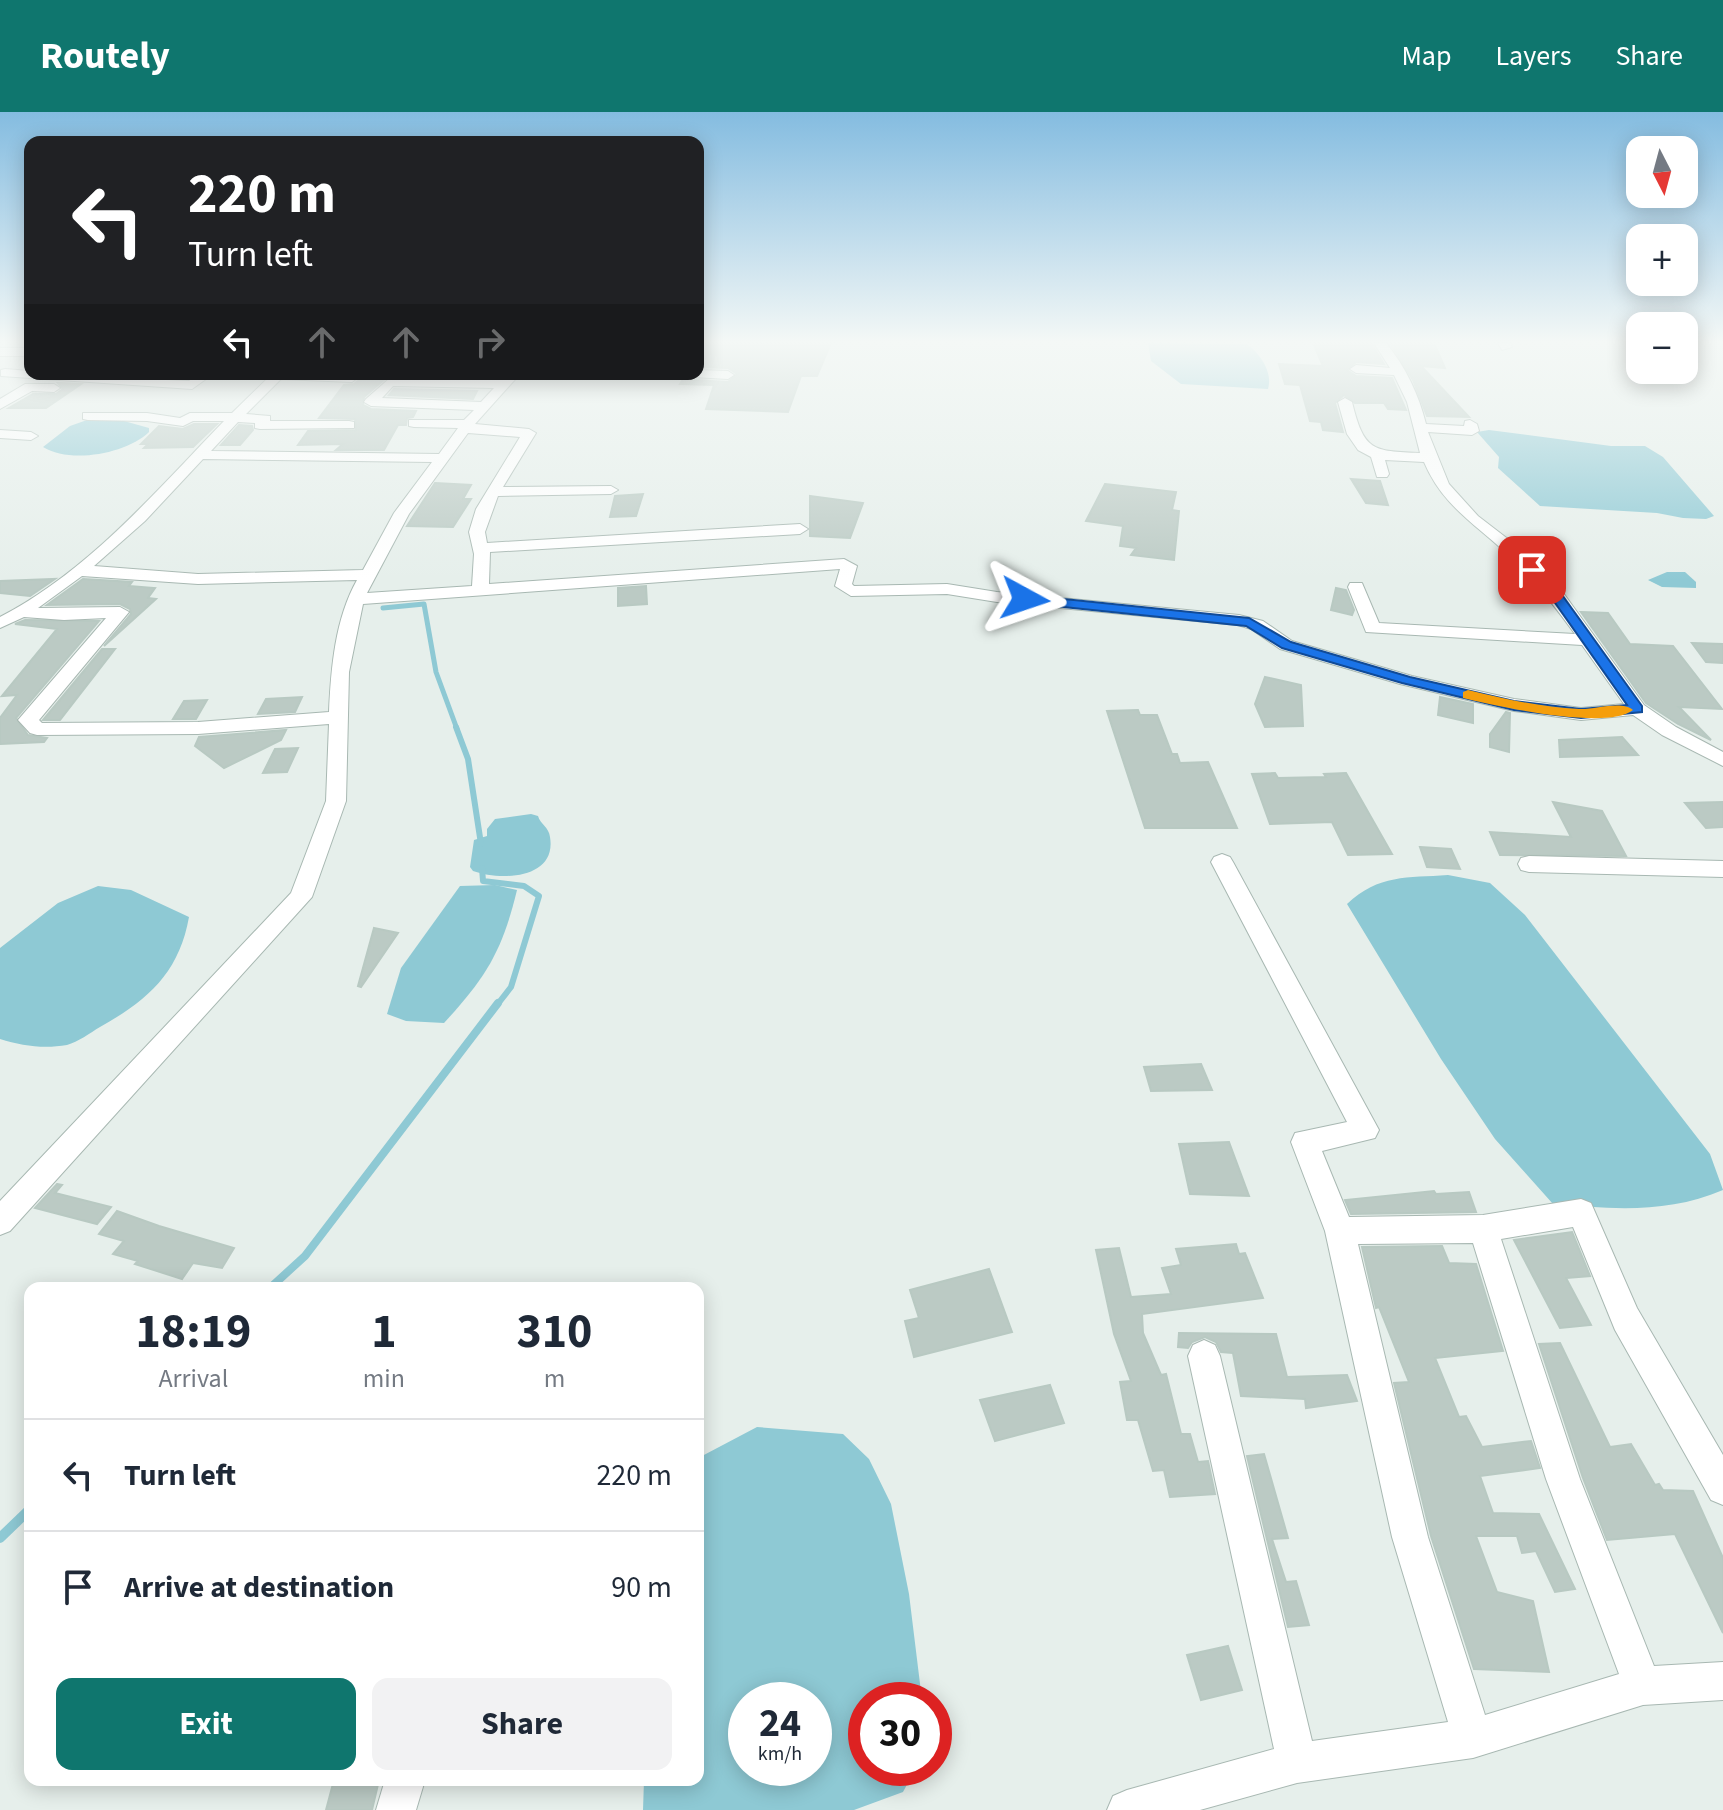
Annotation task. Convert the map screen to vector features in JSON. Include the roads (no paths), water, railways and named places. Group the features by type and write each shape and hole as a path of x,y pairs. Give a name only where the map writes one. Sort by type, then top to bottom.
{"street":[{"path":"0,623 22,612 81,571 149,510 232,422"},
{"path":"262,422 260,425 349,425"},
{"path":"1351,422 1363,451 1377,455 1432,458"},
{"path":"1417,422 1442,486 1473,519 1511,549 1553,591 1637,709 1669,731 1723,760"},
{"path":"414,423 468,424 473,430 529,433 493,492 477,532 481,548 480,590"},
{"path":"0,1221 301,897 336,801 340,672 355,599 402,513 455,449 468,424"},
{"path":"1418,427 1472,431 1470,424"},
{"path":"0,434 31,436"},
{"path":"493,447 519,448"},
{"path":"200,455 455,449"},
{"path":"1377,455 1382,474"},
{"path":"493,492 611,490"},
{"path":"481,548 800,529"},
{"path":"355,599 844,564 849,566 843,586 851,591 964,590 997,597 1239,620 1257,625 1286,645 1407,680 1514,705 1581,714 1637,709"},
{"path":"81,571 198,579 366,575"},
{"path":"1356,587 1372,628 1588,640"},
{"path":"22,612 64,615 120,612 28,720 37,729 198,728 339,717"},
{"path":"1222,862 1365,1130 1305,1142 1340,1231 1410,1537 1473,1738"},
{"path":"1529,864 1723,869"},
{"path":"1340,1231 1483,1229 1581,1212 1626,1319 1723,1488"},
{"path":"1483,1229 1563,1479 1643,1686"},
{"path":"1204,1356 1297,1763"},
{"path":"1127,1810 1297,1763 1473,1738 1643,1686 1723,1681"},
{"path":"396,1810 403,1786"}],"water":[{"path":"81,422 128,422 149,428 149,432 127,446 98,454 68,455 43,447 70,426"},
{"path":"1489,430 1611,446 1645,446 1663,457 1714,516 1706,519 1683,518 1657,513 1540,506 1498,468 1499,457 1477,432"},
{"path":"1667,572 1685,572 1696,582 1696,588 1662,587 1648,580"},
{"path":"531,814 538,816 550,837 550,851 545,861 525,874 512,876 473,871 470,867 474,840 487,836 487,829 495,819"},
{"path":"1448,875 1490,883 1525,915 1710,1154 1723,1190 1681,1203 1639,1208 1553,1204 1495,1139 1441,1059 1347,904 1382,882"},
{"path":"495,885 517,890 511,912 491,962 459,1007 444,1023 406,1021 387,1014 401,968 460,886"},
{"path":"98,886 131,890 189,917 178,954 169,969 159,983 133,1006 71,1044 41,1047 0,1039 0,948 58,903"},
{"path":"757,1427 843,1434 869,1459 891,1504 909,1594 920,1682 848,1682 848,1786 906,1786 903,1792 854,1810 643,1810 644,1786 704,1786 704,1455"}],"waterway":[{"path":"383,608 424,604 436,672 457,729"},
{"path":"456,727 468,759 481,844"},
{"path":"482,868 483,881 524,886 539,896 511,987 497,1005"},
{"path":"277,1282 305,1256 498,1003"},
{"path":"0,1538 24,1515"}]}
